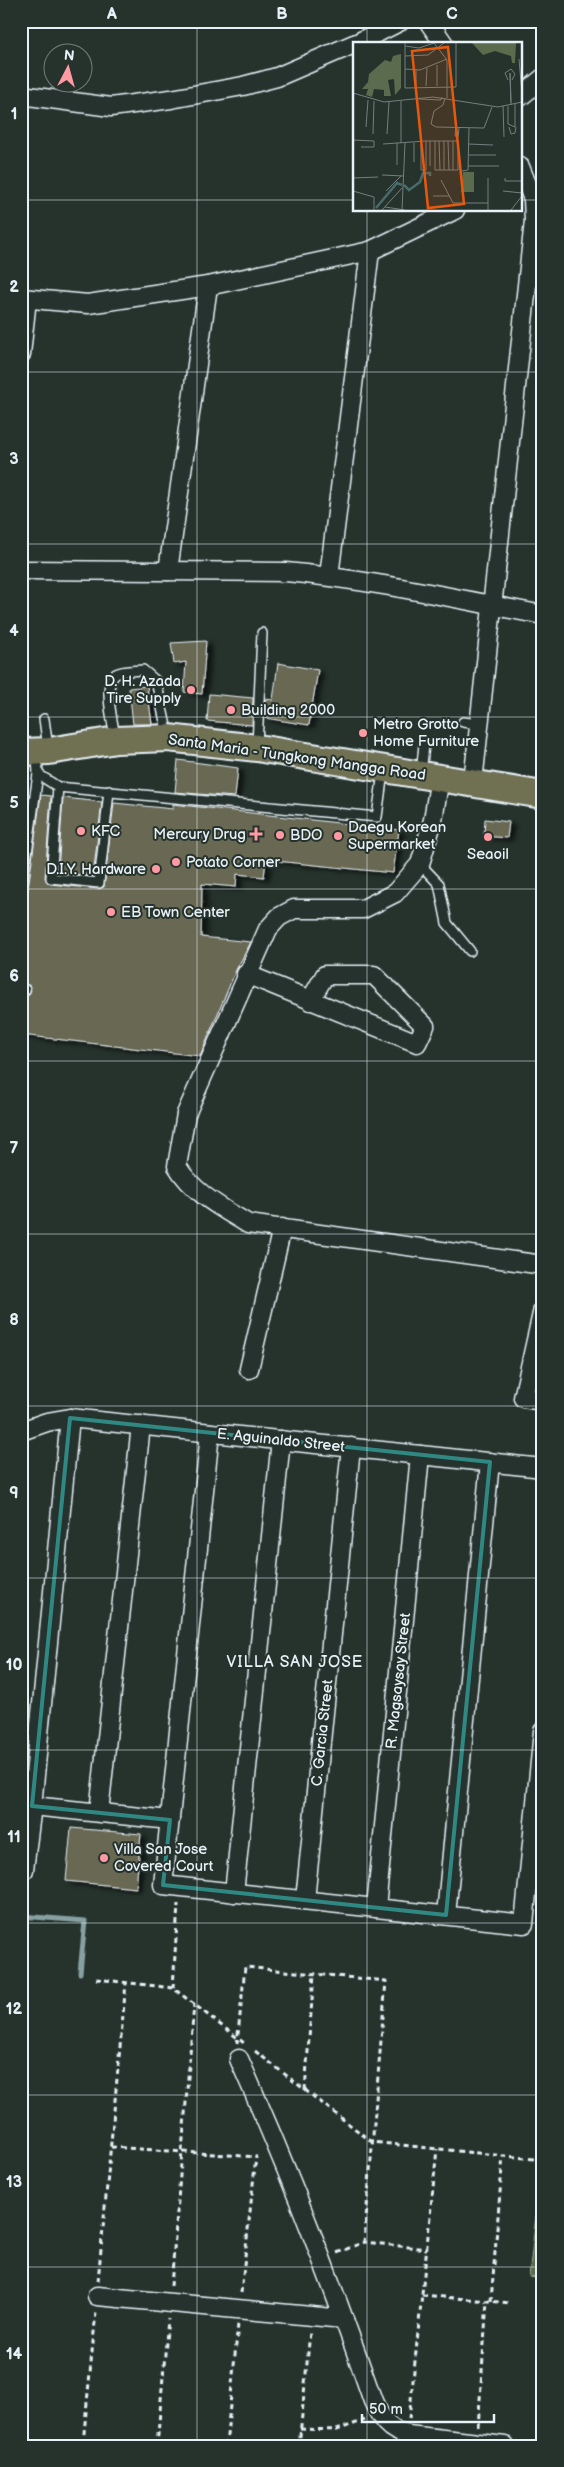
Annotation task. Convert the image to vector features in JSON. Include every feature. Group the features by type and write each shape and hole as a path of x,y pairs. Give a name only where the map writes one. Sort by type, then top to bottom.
{"main road":[{"name":"Santa Maria - Tungkong Mangga Road","path":"36,757 116,740 168,738 257,748 543,794"}],"street":[{"path":"358,42 401,21"},
{"path":"428,21 443,42"},
{"path":"21,95 111,107 171,99 243,86 277,77 353,44"},
{"path":"522,95 543,78"},
{"path":"473,782 471,723 492,606 534,221 532,198 522,175"},
{"path":"21,354 24,299 88,304 208,286 370,251 453,211"},
{"path":"329,576 370,251"},
{"path":"168,570 208,286"},
{"path":"21,570 286,572 370,581 543,615"},
{"path":"430,776 433,820 420,864 396,893 364,909 294,909 279,917 268,929 246,974 186,1114 177,1166 186,1181 218,1206 248,1224 543,1264"},
{"path":"246,974 310,1001 417,1043 425,1026 374,975 324,975 310,1001"},
{"path":"249,1368 282,1228"},
{"path":"543,1309 523,1398 543,1401"},
{"path":"21,1870 24,1870 32,1806 70,1418"},
{"name":"E. Aguinaldo Street","path":"21,1431 47,1422 70,1418 543,1468"},
{"path":"99,1812 141,1425"},
{"path":"210,1433 163,1885 524,1924 543,1732"},
{"path":"234,1892 281,1440"},
{"name":"C. Garcia Street","path":"305,1900 351,1448"},
{"name":"R. Magsaysay Street","path":"376,1908 420,1455"},
{"path":"446,1915 490,1462"},
{"path":"32,1806 170,1820"},
{"path":"245,2050 283,2159 322,2258 378,2413 391,2429 408,2435 505,2446"},
{"path":"97,2296 344,2319"}],"lane":[{"path":"257,748 262,633"},
{"path":"116,740 108,686 111,678 117,673 143,670 156,681 168,738"},
{"path":"21,896 36,757 44,719"},
{"path":"424,745 430,776"},
{"path":"36,757 58,787 51,878 98,883 109,791"},
{"path":"58,787 377,816 384,768"},
{"path":"420,864 439,884 447,923 470,951"}],"path":[{"path":"173,1988 179,1887"},
{"path":"237,2038 244,1967 386,1981 364,2242"},
{"path":"305,2090 314,1974"},
{"path":"96,1979 173,1988 237,2038 245,2050 305,2090 372,2142 534,2159"},
{"path":"83,2442 126,1983"},
{"path":"157,2446 194,2004"},
{"path":"111,2147 283,2159"},
{"path":"408,2435 437,2149"},
{"path":"476,2443 503,2156"},
{"path":"322,2258 364,2242 427,2249"},
{"path":"422,2295 510,2303"},
{"path":"299,2446 311,2316"},
{"path":"300,2429 337,2430 378,2413"}],"highlighted area":[{"path":"70,1418 490,1462 446,1915 163,1885 170,1820 32,1806"}],"green space":[{"path":"543,2153 543,2279 529,2277"}],"building":[{"path":"206,641 202,694 184,692 186,662 174,664 171,643"},
{"path":"278,663 318,670 309,725 265,718 265,699 273,700"},
{"path":"147,686 152,724 133,724 129,688"},
{"name":"Building 2000","path":"209,694 253,698 252,725 207,721"},
{"path":"178,760 238,768 235,797 175,792"},
{"path":"26,794 29,794 21,848 21,830"},
{"name":"EB Town Center","path":"41,795 51,796 45,878 50,884 98,889 104,887 114,803 173,809 173,804 399,830 393,873 266,860 264,877 237,874 236,887 202,884 201,937 251,942 236,970 200,1056 21,1035 21,996 28,996 31,990 29,985 21,984 21,901 27,896"},
{"path":"63,798 102,802 93,876 58,872"},
{"path":"485,819 509,822 507,838 484,836"},
{"name":"Villa San Jose Covered Court","path":"71,1828 141,1834 136,1888 66,1881"}],"waterway":[{"path":"21,1916 85,1921 80,1973"}],"place":[{"name":"D. H. Azada Tire Supply","path":"191,690"},
{"name":"Building 2000","path":"231,710"},
{"name":"Metro Grotto Home Furniture","path":"363,733"},
{"name":"KFC","path":"81,831"},
{"name":"Mercury Drug","path":"256,834"},
{"name":"BDO","path":"280,835"},
{"name":"Daegu Korean Supermarket","path":"338,836"},
{"name":"Seaoil","path":"488,837"},
{"name":"Potato Corner","path":"176,862"},
{"name":"D.I.Y. Hardware","path":"156,869"},
{"name":"EB Town Center","path":"111,912"},
{"name":"Villa San Jose Covered Court","path":"104,1858"}],"district":[{"name":"VILLA SAN JOSE","path":"295,1661"}]}
